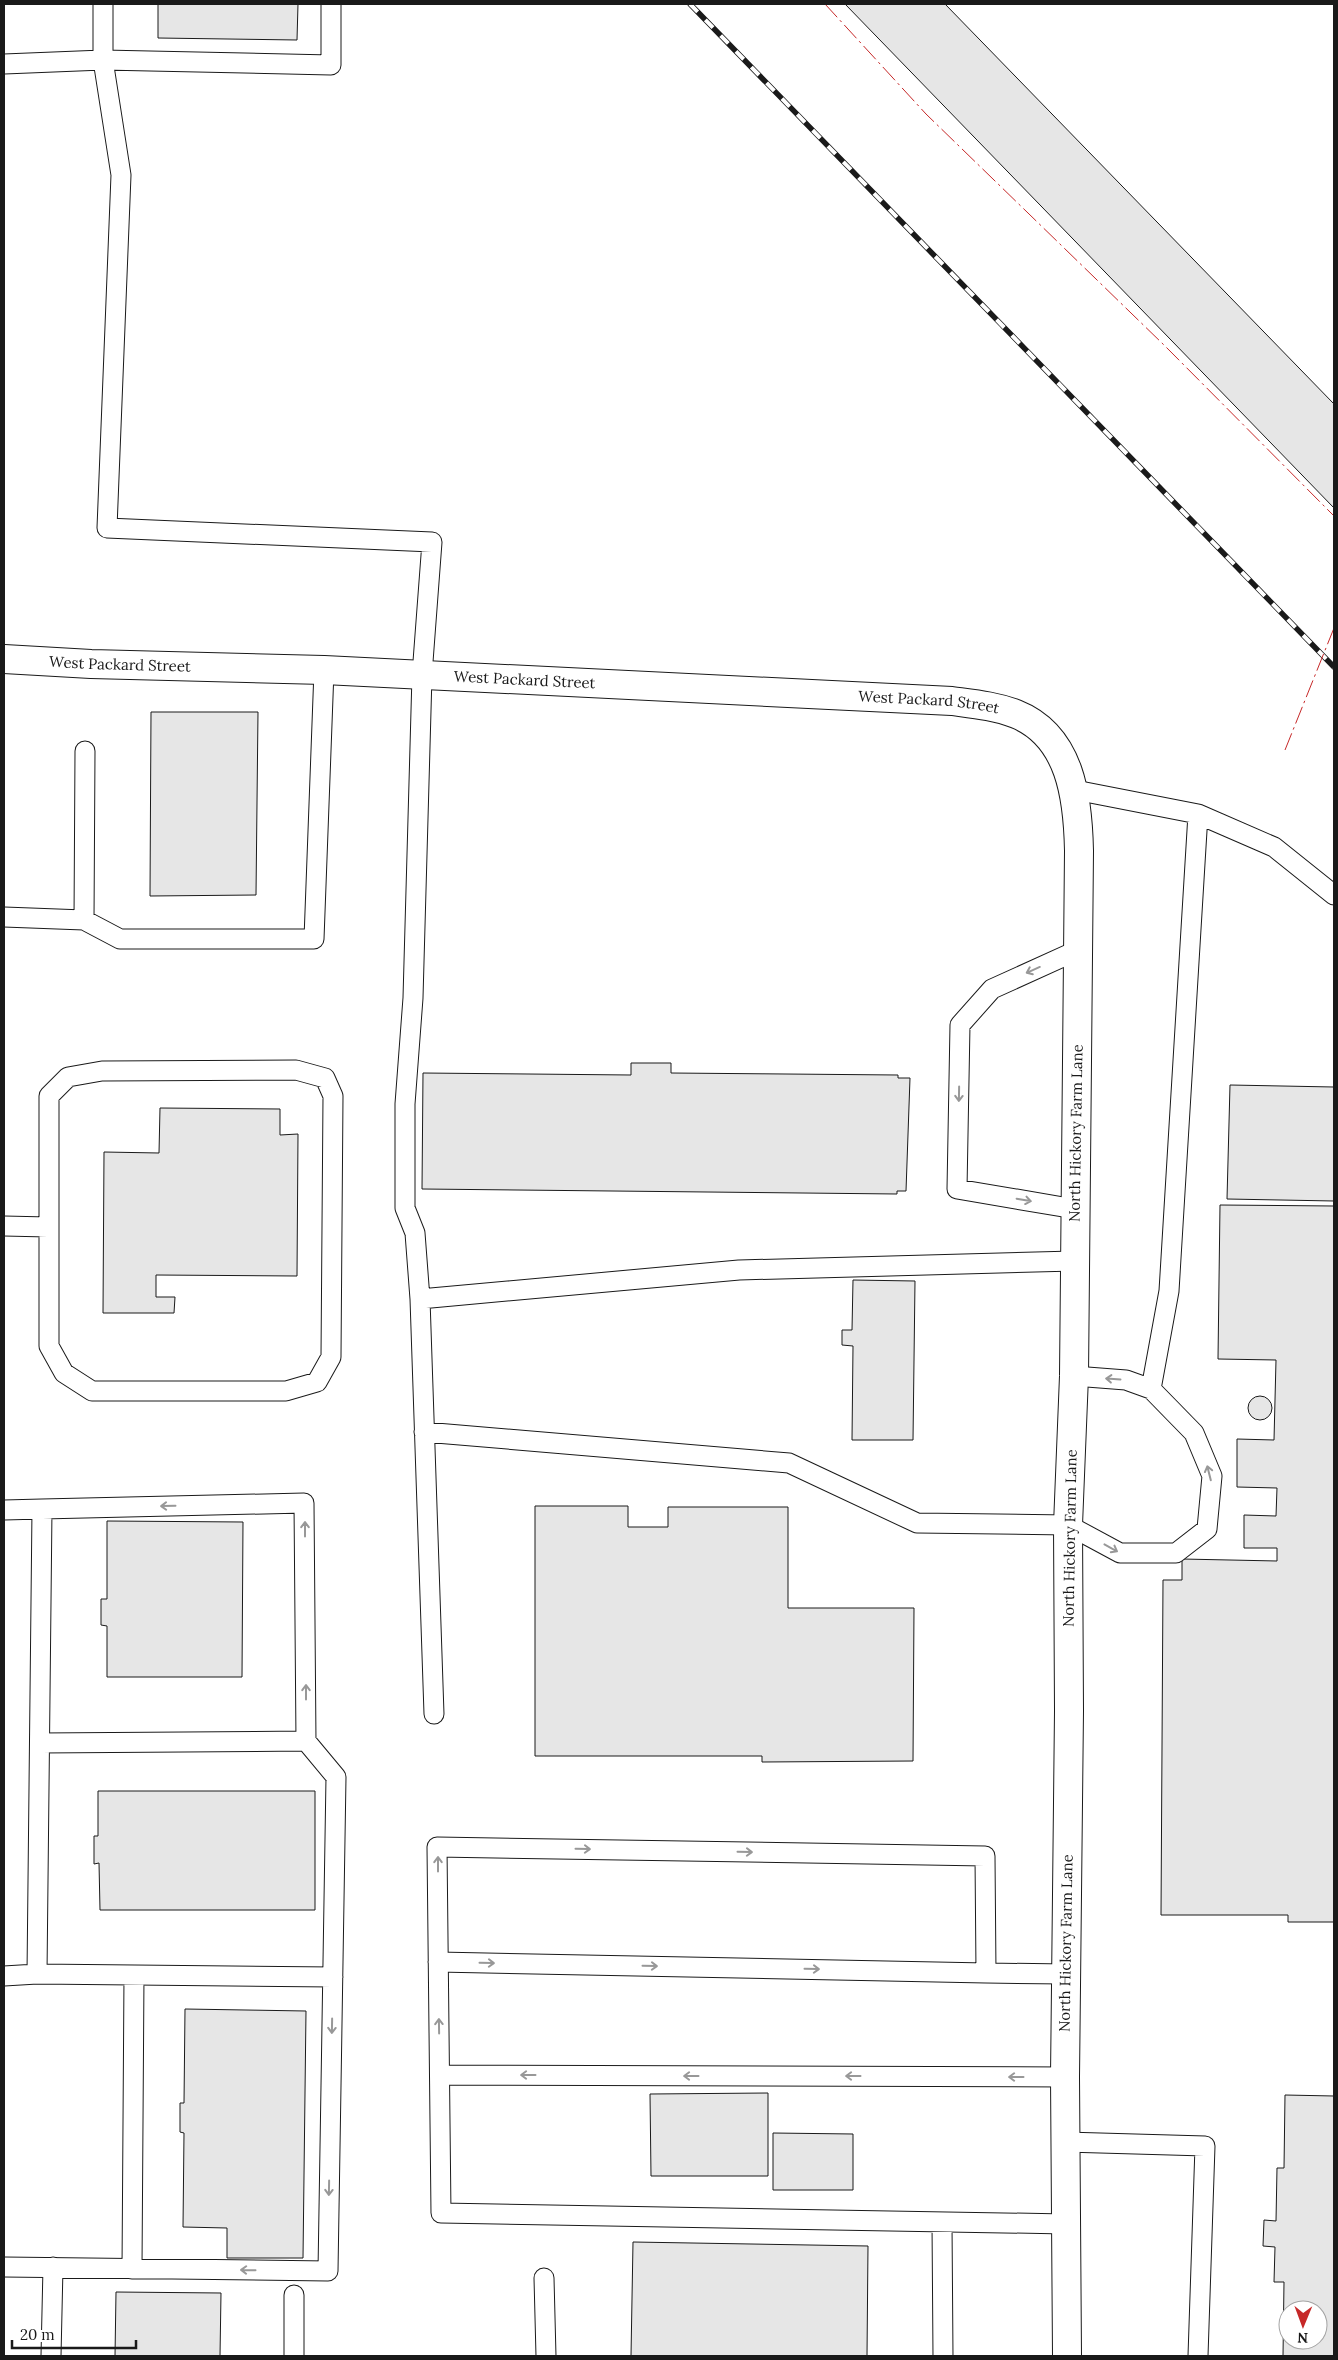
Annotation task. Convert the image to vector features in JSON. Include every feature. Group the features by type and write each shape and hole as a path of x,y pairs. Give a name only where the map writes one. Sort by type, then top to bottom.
{"street":[{"name":"West Packard Street","path":"4,659 91,664 324,670 952,701 990,706 1017,715 1041,730"},
{"name":"North Hickory Farm Lane","path":"1041,730 1064,759 1075,790 1079,820 1074,1376 1068,1525 1065,2077 1067,2356"}],"lane":[{"path":"103,4 103,60 120,175 107,528 432,542 422,675 413,998 405,1104 404,1208 415,1233 420,1300 434,1714"},
{"path":"4,64 103,60 331,64 331,4"},
{"path":"4,917 84,920 120,939 314,938 324,670"},
{"path":"84,920 85,751"},
{"path":"1075,790 1198,814 1274,847 1334,895"},
{"path":"1151,1389 1169,1291 1198,814"},
{"path":"1075,1209 957,1189 960,1025 992,989 1078,950"},
{"path":"296,1070 325,1078 333,1096 331,1357 317,1382 286,1391 92,1391 64,1373 49,1346 48,1227 49,1096 68,1077 102,1071 296,1070"},
{"path":"4,1226 48,1227"},
{"path":"420,1300 739,1270 1074,1261"},
{"path":"424,1432 789,1463 917,1523 1068,1525 1120,1553 1176,1554 1207,1529 1212,1476 1194,1433 1151,1389 1126,1380 1074,1376"},
{"path":"4,1510 304,1503 306,1740 336,1777 328,2271 4,2267"},
{"path":"37,1974 42,1509"},
{"path":"40,1743 306,1740"},
{"path":"986,1972 985,1856 437,1847 441,2213 1066,2224"},
{"path":"438,1962 1066,1974"},
{"path":"4,1976 37,1974 333,1977"},
{"path":"132,2268 134,1975"},
{"path":"440,2075 1065,2077"},
{"path":"1066,2142 1205,2146 1198,2356"},
{"path":"942,2223 943,2356"},
{"path":"51,2356 53,2267"},
{"path":"544,2278 546,2356"},
{"path":"294,2295 294,2356"}],"building":[{"path":"158,4 298,4 297,40 158,38"},
{"path":"845,4 945,4 1334,404 1334,508"},
{"path":"151,712 258,712 256,895 150,896"},
{"path":"631,1063 671,1063 671,1073 898,1075 898,1078 910,1078 906,1191 897,1191 897,1194 422,1189 423,1073 631,1075"},
{"path":"1230,1085 1334,1087 1334,1201 1227,1199"},
{"path":"160,1108 280,1109 280,1135 298,1134 297,1276 156,1275 156,1297 175,1297 174,1313 103,1313 104,1152 159,1153"},
{"path":"1220,1205 1334,1206 1334,1922 1288,1922 1288,1915 1161,1915 1163,1580 1182,1580 1182,1559 1277,1561 1277,1548 1244,1548 1244,1515 1276,1516 1277,1488 1237,1487 1237,1439 1274,1440 1276,1360 1218,1359"},
{"path":"853,1280 915,1281 913,1440 852,1440 853,1346 842,1345 842,1330 852,1330"},
{"path":"1260,1396 1268,1400 1272,1408 1268,1416 1260,1420 1252,1416 1248,1408 1252,1400"},
{"path":"535,1506 628,1506 628,1527 668,1527 668,1507 788,1507 788,1608 914,1608 913,1761 762,1762 762,1756 535,1756"},
{"path":"107,1521 243,1522 242,1677 107,1677 107,1626 101,1625 101,1599 107,1599"},
{"path":"98,1791 315,1791 315,1910 100,1910 99,1863 94,1864 94,1836 98,1836"},
{"path":"185,2009 306,2011 303,2258 227,2258 227,2228 183,2227 184,2133 180,2132 180,2103 184,2103"},
{"path":"768,2093 768,2176 651,2176 650,2094"},
{"path":"1285,2095 1334,2096 1334,2356 1283,2356 1283,2350 1328,2350 1328,2300 1284,2300 1284,2282 1274,2282 1275,2247 1263,2246 1264,2220 1276,2221 1277,2168 1284,2168"},
{"path":"773,2133 853,2134 853,2190 773,2190"},
{"path":"633,2242 868,2246 867,2356 631,2356"},
{"path":"116,2292 221,2293 220,2356 115,2356"}],"railway":[{"path":"690,4 1334,667"}],"power":[{"path":"825,4 926,114 1165,346 1334,516"},
{"path":"1285,750 1334,628"}]}
